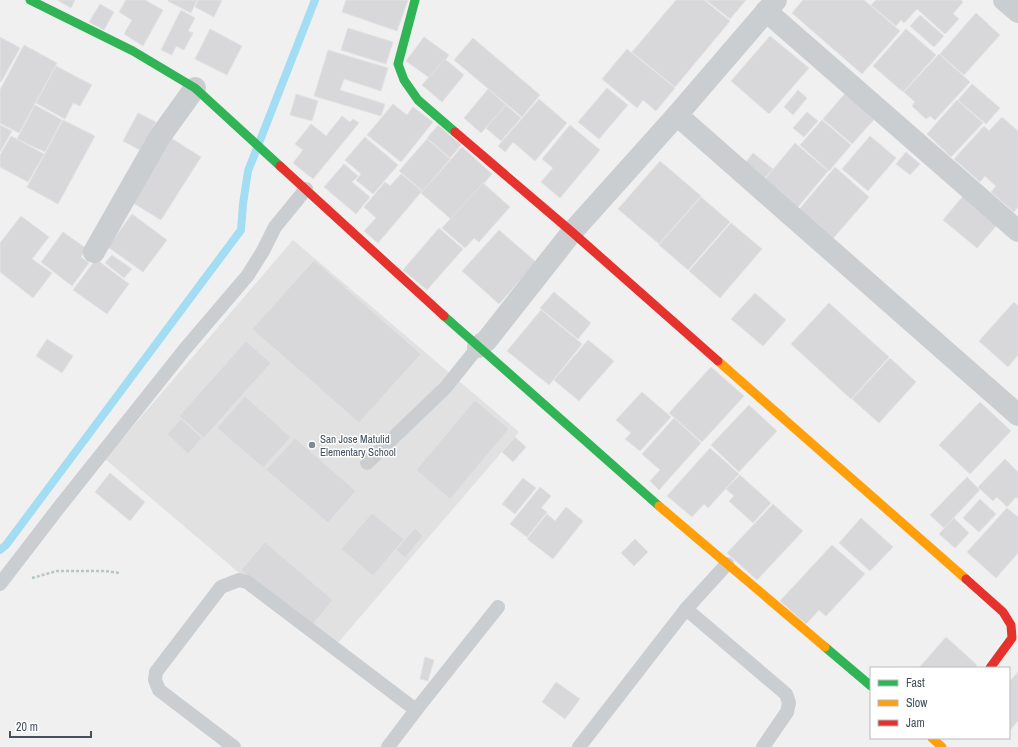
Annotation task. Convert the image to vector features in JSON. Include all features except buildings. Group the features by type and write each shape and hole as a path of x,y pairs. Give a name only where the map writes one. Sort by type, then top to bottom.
{"street":[{"path":"30,0 133,52 195,88 478,347 727,564 870,685"},
{"path":"415,0 398,64 404,80 418,100 572,232 1003,612 1011,625 1012,638 991,667"},
{"path":"1004,0 1018,12"},
{"path":"478,347 487,340 572,232 677,115 771,6 1018,231"},
{"path":"94,252 159,138 195,88"},
{"path":"677,115 1018,416"}],"lane":[{"path":"0,584 185,349 248,275 263,251 275,227 306,189"},
{"path":"367,463 446,387 478,347"},
{"path":"579,747 686,609 727,564"},
{"path":"234,747 159,690 155,680 156,672 221,587 239,580 247,582 416,710"},
{"path":"388,747 498,607"},
{"path":"686,609 786,694 789,703 788,712 763,747"}],"path":[{"path":"27,580 57,571 104,571 120,573"}],"shaded area":[{"name":"San Jose Matulid Elementary School","path":"293,240 519,432 331,651 105,459"}],"waterway":[{"path":"0,550 6,545 241,230 248,171 315,0"}],"traffic: fast":[{"path":"30,0 133,51 195,88 280,166"},
{"path":"415,0 398,64 404,80 418,100 455,132"},
{"path":"444,316 659,506"},
{"path":"825,647 870,685"}],"traffic: slow":[{"path":"718,361 966,579"},
{"path":"659,506 825,647"},
{"path":"933,739 942,747"}],"traffic: jam":[{"path":"455,132 572,232 718,361"},
{"path":"280,166 444,316"},
{"path":"966,579 1003,612 1011,625 1012,638 991,667"}],"place":[{"name":"San Jose Matulid Elementary School","path":"312,445"}]}
